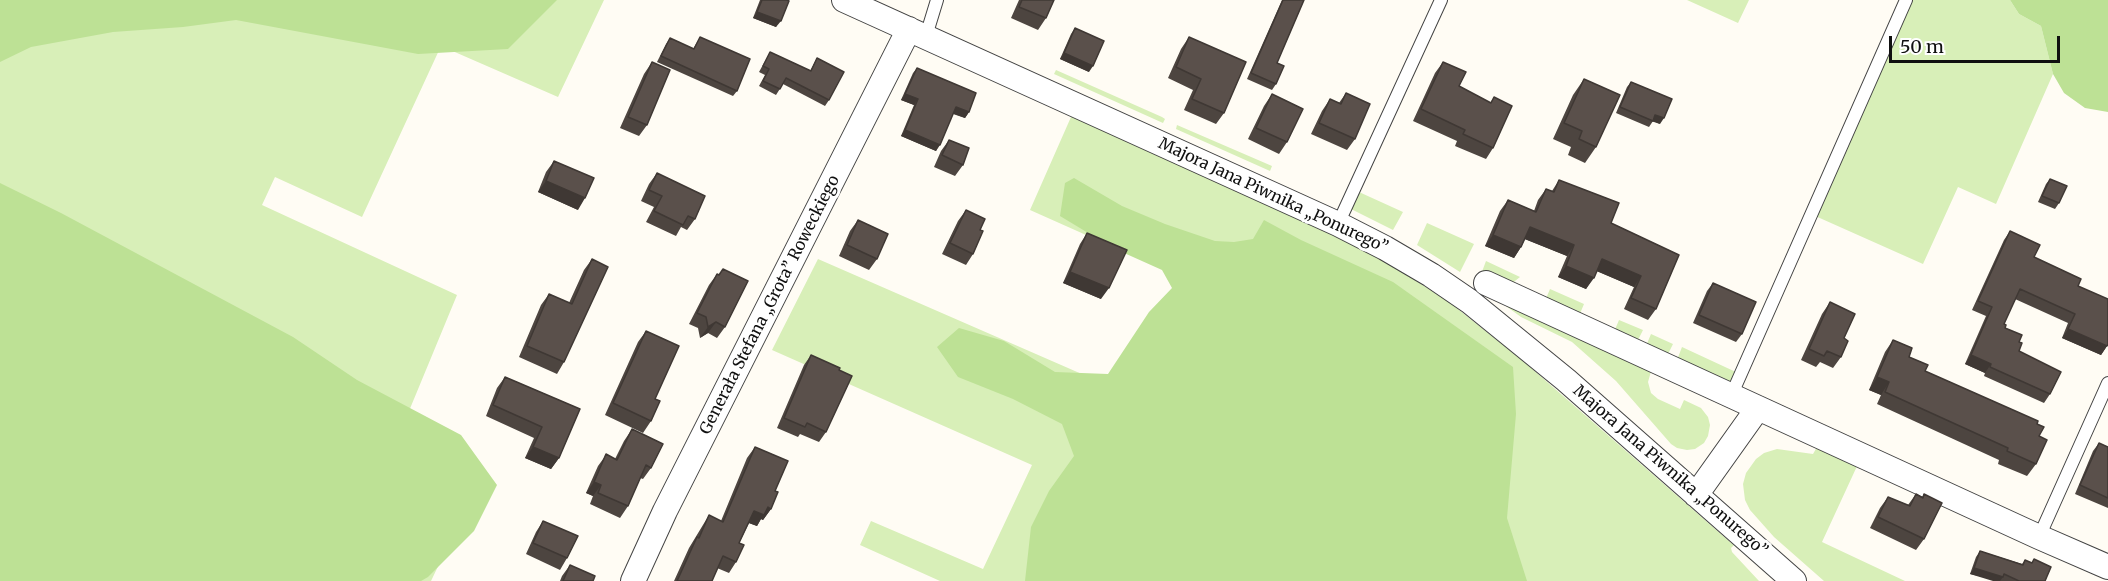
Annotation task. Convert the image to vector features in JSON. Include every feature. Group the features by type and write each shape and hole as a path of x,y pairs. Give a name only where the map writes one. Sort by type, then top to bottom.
{"street":[{"name":"Majora Jana Piwnika „Ponurego”","path":"844,0 1338,224 1385,248 1469,301 1566,380 1794,581"},
{"name":"Generała Stefana „Grota” Roweckiego","path":"633,581 670,501 917,33"},
{"path":"1486,283 2108,567"},
{"path":"1696,495 1758,408"}],"lane":[{"path":"917,33 937,0"},
{"path":"1338,224 1441,0"},
{"path":"1731,396 1906,0"},
{"path":"2039,537 2108,383"}],"green space":[{"path":"0,0 604,0 558,97 441,46 362,217 275,177 262,205 457,295 397,440 480,479 431,581 0,581"},
{"path":"0,0 557,0 508,49 418,54 236,20 183,27 113,32 31,47 0,62"},
{"path":"1687,0 1749,0 1738,23"},
{"path":"1907,0 2010,0 2019,14 2041,26 2053,74 1996,204 1958,187 1923,264 1813,215"},
{"path":"2010,0 2108,0 2108,112 2085,108 2064,93 2053,74 2041,26 2019,14"},
{"path":"1056,70 1165,119 1163,123 1054,74"},
{"path":"1076,115 1374,254 1449,302 1522,360 1734,545 1731,548 1732,552 1759,581 940,581 860,545 871,521 983,569 1032,465 772,350 818,259 1146,402 1196,284 1030,210 1071,117"},
{"path":"1177,125 1272,166 1270,171 1176,129"},
{"path":"1074,178 1122,206 1215,241 1234,242 1253,239 1264,220 1301,240 1393,282 1513,367 1516,414 1507,518 1527,581 1025,581 1031,527 1049,491 1074,456 1062,424 1013,399 958,377 937,347 959,328 1004,341 1055,372 1108,374 1149,312 1172,288 1162,270 1113,248 1060,216 1065,183"},
{"path":"0,183 61,213 293,337 357,380 461,435 497,485 474,531 428,577 421,581 0,581"},
{"path":"1359,192 1403,212 1393,230 1351,209"},
{"path":"1427,223 1474,244 1460,272 1417,245"},
{"path":"1486,261 1520,277 1510,285 1652,368 1648,382 1651,393 1658,399 1680,409 1684,400 1701,408 1708,417 1710,425 1704,443 1695,449 1687,450 1671,444 1616,381 1572,342 1521,317 1477,285"},
{"path":"1550,289 1584,304 1579,316 1545,301"},
{"path":"1619,320 1643,330 1637,342 1614,332"},
{"path":"1651,334 1673,344 1667,356 1646,346"},
{"path":"1682,347 1738,373 1733,385 1677,360"},
{"path":"1817,447 1858,464 1822,542 1905,581 1824,581 1774,537 1750,510 1745,500 1743,484 1746,473 1756,459 1764,453 1777,449 1813,454"}],"building":[{"path":"762,0 789,1 781,21 757,12"},
{"path":"1022,0 1054,0 1046,18 1019,7"},
{"path":"1283,0 1304,0 1277,63 1284,66 1276,84 1251,73"},
{"path":"1075,28 1104,41 1093,66 1064,53"},
{"path":"700,37 750,59 737,91 661,56 670,38 694,49"},
{"path":"1189,37 1246,62 1224,113 1192,99 1201,79 1176,67"},
{"path":"770,52 811,71 817,58 844,72 829,100 786,78 780,89 763,81 769,69 763,66"},
{"path":"652,62 670,70 647,125 628,117"},
{"path":"1443,62 1466,72 1459,86 1491,103 1494,97 1512,106 1493,148 1463,134 1465,130 1421,109"},
{"path":"917,68 976,93 969,112 956,107 940,145 905,130 918,99 905,94"},
{"path":"1584,79 1620,95 1596,147 1579,139 1582,131 1564,123"},
{"path":"1631,82 1672,99 1664,118 1655,115 1653,121 1620,107"},
{"path":"1346,93 1370,104 1355,139 1319,123 1330,99 1341,104"},
{"path":"1272,94 1303,109 1287,142 1256,128"},
{"path":"949,140 969,148 963,165 942,155"},
{"path":"554,161 594,178 585,198 546,181"},
{"path":"657,173 705,196 695,219 688,216 683,225 654,211 662,196 649,190"},
{"path":"2050,179 2067,186 2059,203 2042,196"},
{"path":"1559,180 1619,203 1611,223 1679,255 1656,309 1631,298 1641,276 1602,259 1594,278 1566,266 1574,245 1530,227 1521,247 1493,235 1508,200 1536,212 1546,189 1554,192"},
{"path":"966,210 985,219 980,230 983,231 973,254 950,243"},
{"path":"858,220 888,234 877,259 847,245"},
{"path":"2010,231 2040,245 2034,257 2081,279 2078,286 2108,299 2107,346 2068,329 2075,314 2020,289 2004,324 2005,328 2022,335 2019,351 2061,372 2050,394 1990,367 1991,364 1971,355 1992,307 1978,301"},
{"path":"1087,233 1127,250 1109,288 1070,272"},
{"path":"592,259 608,267 564,362 527,346 549,294 572,304"},
{"path":"723,269 748,281 725,327 716,322 708,327 706,317 697,313 717,274 719,275"},
{"path":"1713,283 1756,302 1742,334 1699,315"},
{"path":"1830,302 1855,314 1844,338 1848,341 1841,357 1827,351 1824,356 1809,349"},
{"path":"646,331 679,346 655,399 660,401 651,421 613,403"},
{"path":"1893,340 1912,348 1909,357 1928,365 1925,371 2038,421 2037,424 2044,427 2039,436 2047,440 2036,464 2007,451 2008,448 1885,392 1889,382 1877,377"},
{"path":"811,355 852,376 826,432 807,423 805,427 784,418"},
{"path":"505,377 580,409 559,458 533,447 542,427 493,405"},
{"path":"632,429 663,444 651,468 646,465 628,506 598,493 601,485 594,482 606,454 617,460"},
{"path":"2099,443 2108,447 2108,498 2080,485"},
{"path":"755,447 788,461 775,491 778,492 771,509 768,507 764,515 754,511 739,543 744,545 736,562 723,556 712,581 677,581 709,515 723,522"},
{"path":"1916,494 1923,498 1924,494 1942,503 1924,539 1878,517 1888,497 1910,506"},
{"path":"543,521 578,536 567,558 533,543"},
{"path":"1980,551 2023,565 2025,560 2032,563 2034,559 2051,567 2045,581 2019,581 2004,574 2003,577 1974,568"},
{"path":"570,565 595,576 593,581 563,581"}]}
